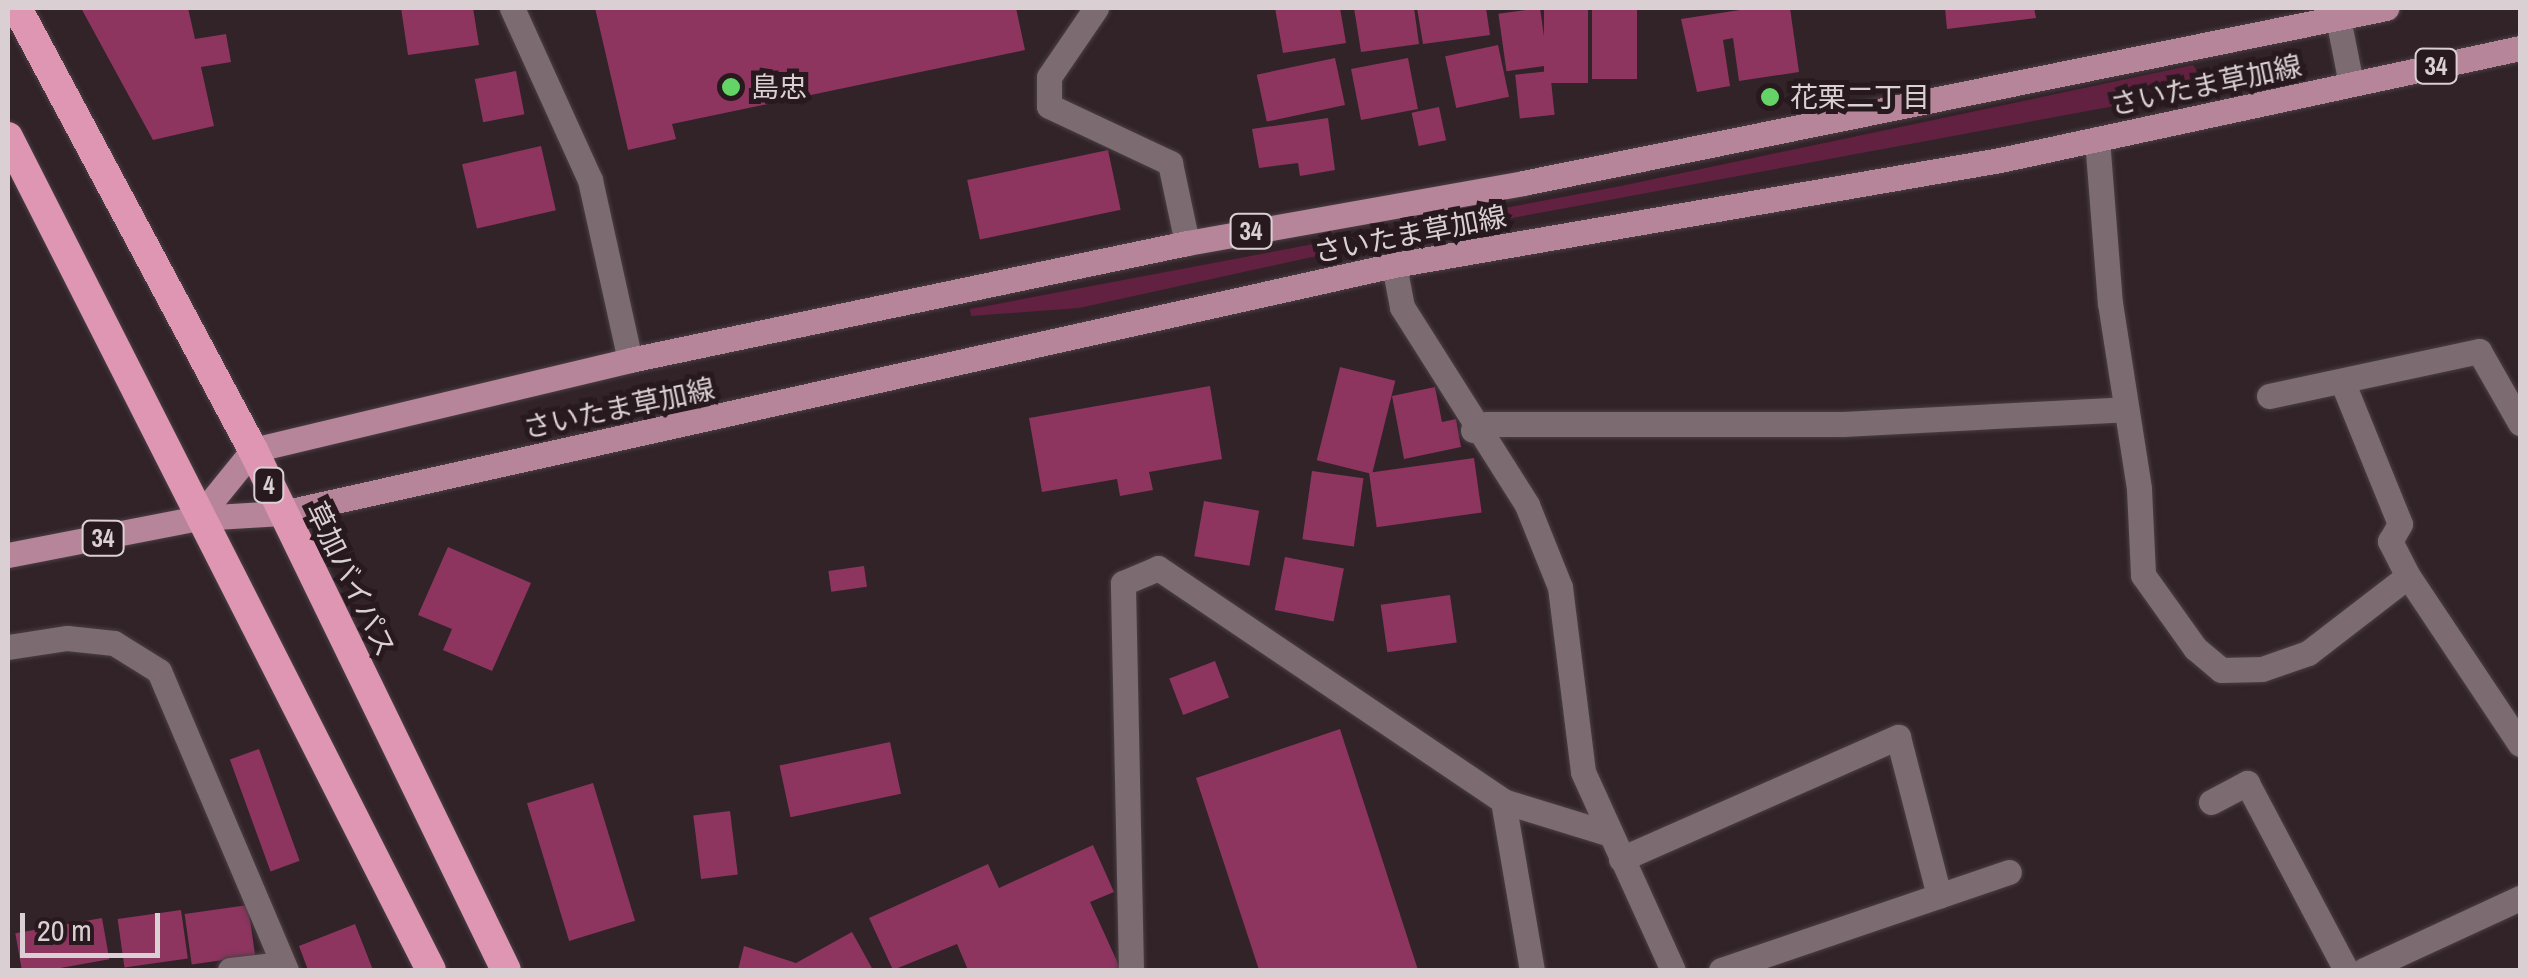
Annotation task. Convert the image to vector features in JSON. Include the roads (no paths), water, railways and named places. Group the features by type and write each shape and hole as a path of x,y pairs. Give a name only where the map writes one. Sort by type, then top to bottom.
{"highway":[{"name":"草加バイパス","path":"17,8 253,450 506,970"},
{"path":"8,137 430,970"}],"main road":[{"name":"さいたま草加線","path":"253,450 630,360 1188,242 1523,182 2338,12 2386,8"},
{"name":"さいたま草加線","path":"8,556 198,518 282,514 1394,265 2096,139 2520,48"},
{"path":"198,518 253,450"}],"street":[{"path":"512,8 590,180 630,360"},
{"path":"1096,8 1049,76 1049,106 1170,164 1188,242"},
{"path":"2338,12 2351,84"},
{"path":"2096,139 2126,409 2139,489 2143,576 2195,648 2222,670 2262,669 2308,653 2408,576"},
{"path":"1394,265 1402,308 1473,430 1526,506 1560,587 1583,772 1674,970"},
{"path":"2269,396 2479,351 2520,424"},
{"path":"2342,380 2400,524 2390,541 2408,576 2520,744"},
{"path":"1473,430 1487,424 1843,424 2126,409"},
{"path":"1130,970 1123,583 1158,568 1503,801 1610,834"},
{"path":"8,647 67,638 114,642 159,672 284,967 230,970"},
{"path":"1622,859 1898,737 1939,896"},
{"path":"2211,802 2247,782 2346,970"},
{"path":"1503,801 1532,970"},
{"path":"1721,970 2009,872"},
{"path":"2364,970 2520,898"}],"place":[{"name":"島忠","path":"731,87"},
{"name":"花栗二丁目","path":"1770,97"}]}
